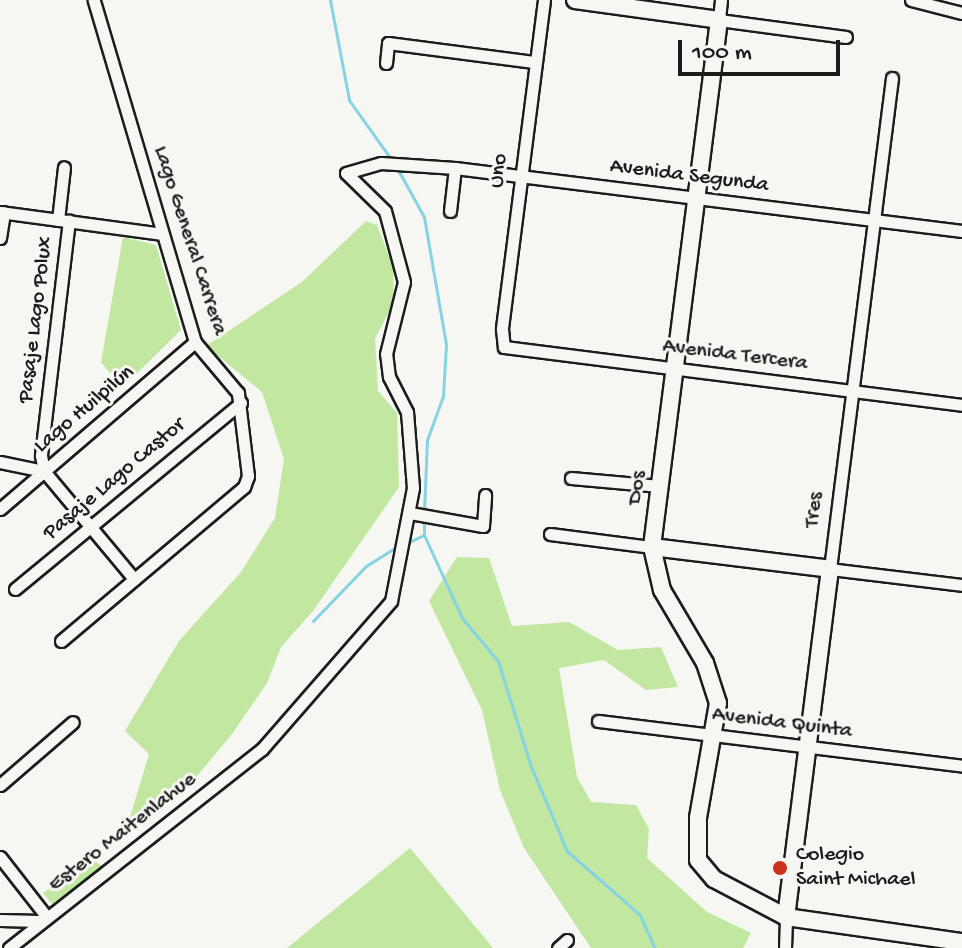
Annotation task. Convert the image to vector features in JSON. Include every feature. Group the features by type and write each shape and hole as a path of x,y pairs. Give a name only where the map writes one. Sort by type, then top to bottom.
{"street":[{"name":"Lago General Carrera","path":"94,0 195,342 241,403"},
{"name":"Uno","path":"504,347 520,176 544,0"},
{"path":"575,0 846,37"},
{"name":"Dos","path":"721,0 652,547 662,590 713,681 716,736 698,818 698,860 714,879 786,917 961,941"},
{"path":"911,0 962,13"},
{"path":"386,63 388,43 534,62"},
{"name":"Tres","path":"785,948 786,917 892,78"},
{"name":"Avenida Segunda","path":"410,513 407,412 389,377 386,354 404,282 385,211 346,173 381,163 455,168 962,231"},
{"name":"Pasaje Lago Polux","path":"44,471 41,455 64,220 64,167"},
{"path":"450,211 455,168"},
{"path":"0,238 2,212 163,234"},
{"name":"Lago Huilpilún","path":"0,509 195,342"},
{"name":"Avenida Tercera","path":"504,347 962,405"},
{"path":"61,641 244,487 248,464 241,403"},
{"name":"Pasaje Lago Castor","path":"15,589 241,403"},
{"path":"0,462 44,471 134,579"},
{"path":"571,478 660,486"},
{"path":"410,513 483,526 485,495"},
{"name":"Estero Maitenlahue","path":"9,948 43,919 74,900 262,749 391,601 410,513"},
{"path":"550,534 962,585"},
{"name":"Avenida Quinta","path":"598,721 962,766"},
{"path":"0,785 73,722"},
{"path":"0,857 43,919"},
{"path":"0,920 43,919"}],"green space":[{"path":"366,221 377,225 393,267 394,302 375,339 378,391 397,413 399,487 313,611 281,647 267,683 232,734 182,794 124,837 149,754 125,731 179,641 241,572 275,518 284,459 262,392 206,346 302,282"},
{"path":"123,237 156,245 181,330 122,388 101,362"},
{"path":"457,557 489,558 512,626 569,622 618,650 661,647 678,687 646,690 604,660 559,668 577,777 591,802 636,805 649,829 647,858 707,912 751,933 743,948 591,948 524,848 500,790 482,710 429,601"},
{"path":"410,848 493,948 287,948"},
{"path":"92,859 103,867 52,904 43,893"}],"waterway":[{"path":"330,0 349,100 393,162"},
{"path":"397,168 424,217 446,345 443,396 427,440 424,512"},
{"path":"424,519 424,535 462,618 498,661 530,764 567,851 640,915 655,948"},
{"path":"407,543 424,535"},
{"path":"313,621 366,566 400,545"}],"place":[{"name":"Colegio Saint Michael","path":"780,868"}]}
